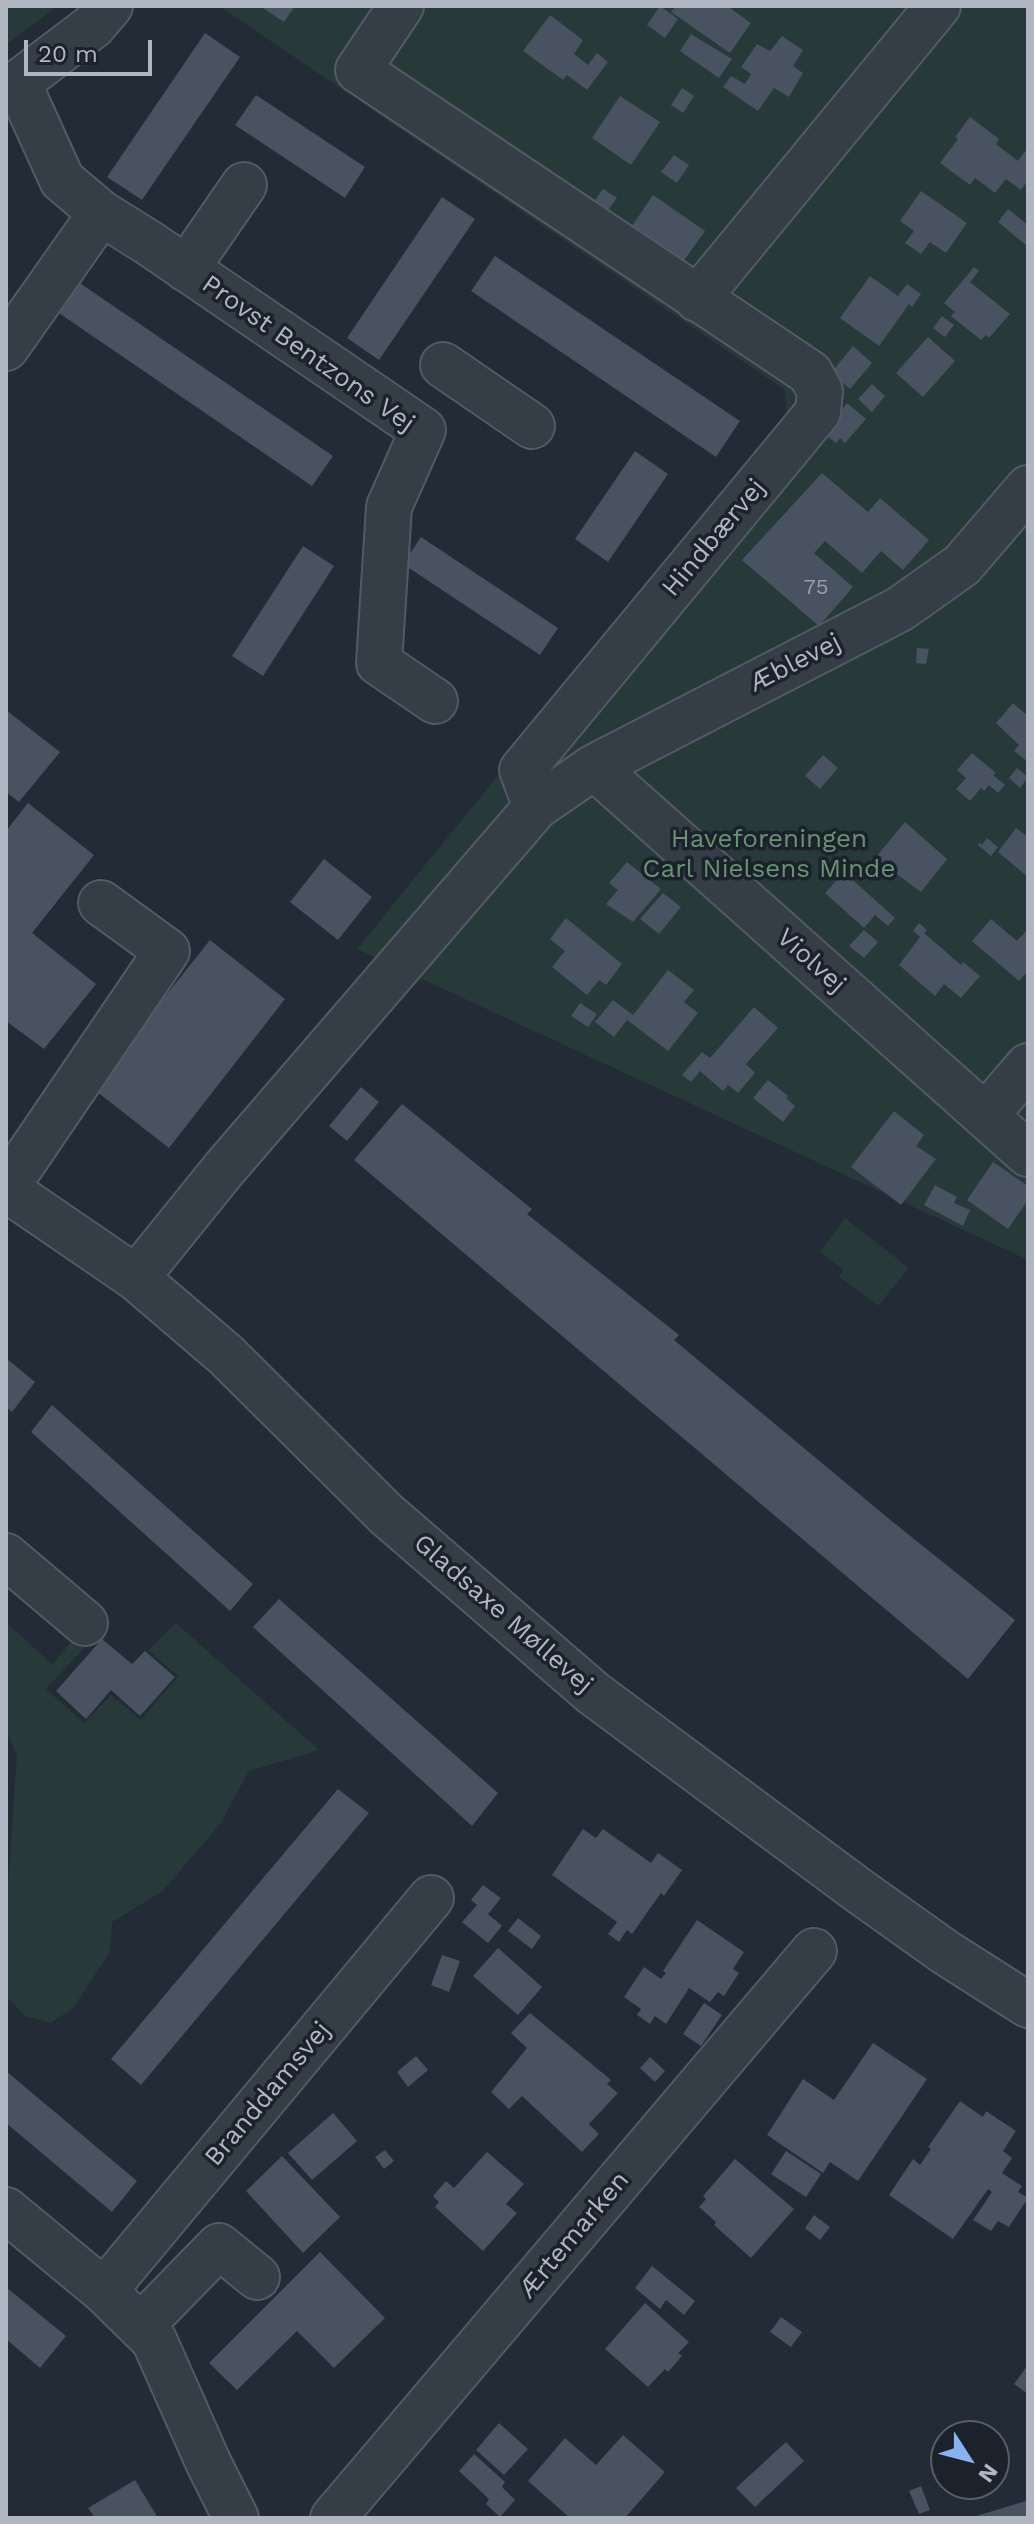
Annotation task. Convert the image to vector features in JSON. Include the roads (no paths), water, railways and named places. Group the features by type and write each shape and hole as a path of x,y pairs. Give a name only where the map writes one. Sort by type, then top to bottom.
{"street":[{"name":"Provst Bentzons Vej","path":"110,6 93,26 12,89 62,180 101,213 423,430 389,507 379,663 435,701"},
{"name":"Hindbærvej","path":"401,6 358,70 810,373 820,391 818,412 522,770 536,807"},
{"path":"697,299 928,9"},
{"path":"186,269 244,185"},
{"path":"6,348 101,213"},
{"path":"423,430 451,370 532,426"},
{"name":"Æblevej","path":"536,807 594,767 900,609 962,565 1028,488"},
{"name":"Violvej","path":"594,767 1028,1154"},
{"path":"136,1278 224,1169 536,807"},
{"path":"6,1188 167,951 101,903"},
{"path":"985,1116 1028,1066"},
{"name":"Gladsaxe Møllevej","path":"6,1188 136,1278 226,1355 386,1514 593,1693 858,1890 945,1952 1028,2005"},
{"path":"6,1556 85,1623"},
{"name":"Branddamsvej","path":"125,2310 431,1898"},
{"name":"Ærtemarken","path":"333,2518 814,1951"},
{"path":"6,2210 125,2310 154,2340 236,2518"},
{"path":"125,2310 219,2246 257,2277"}],"park label":[{"name":"Haveforeningen Carl Nielsens Minde","path":"769,854"}]}
